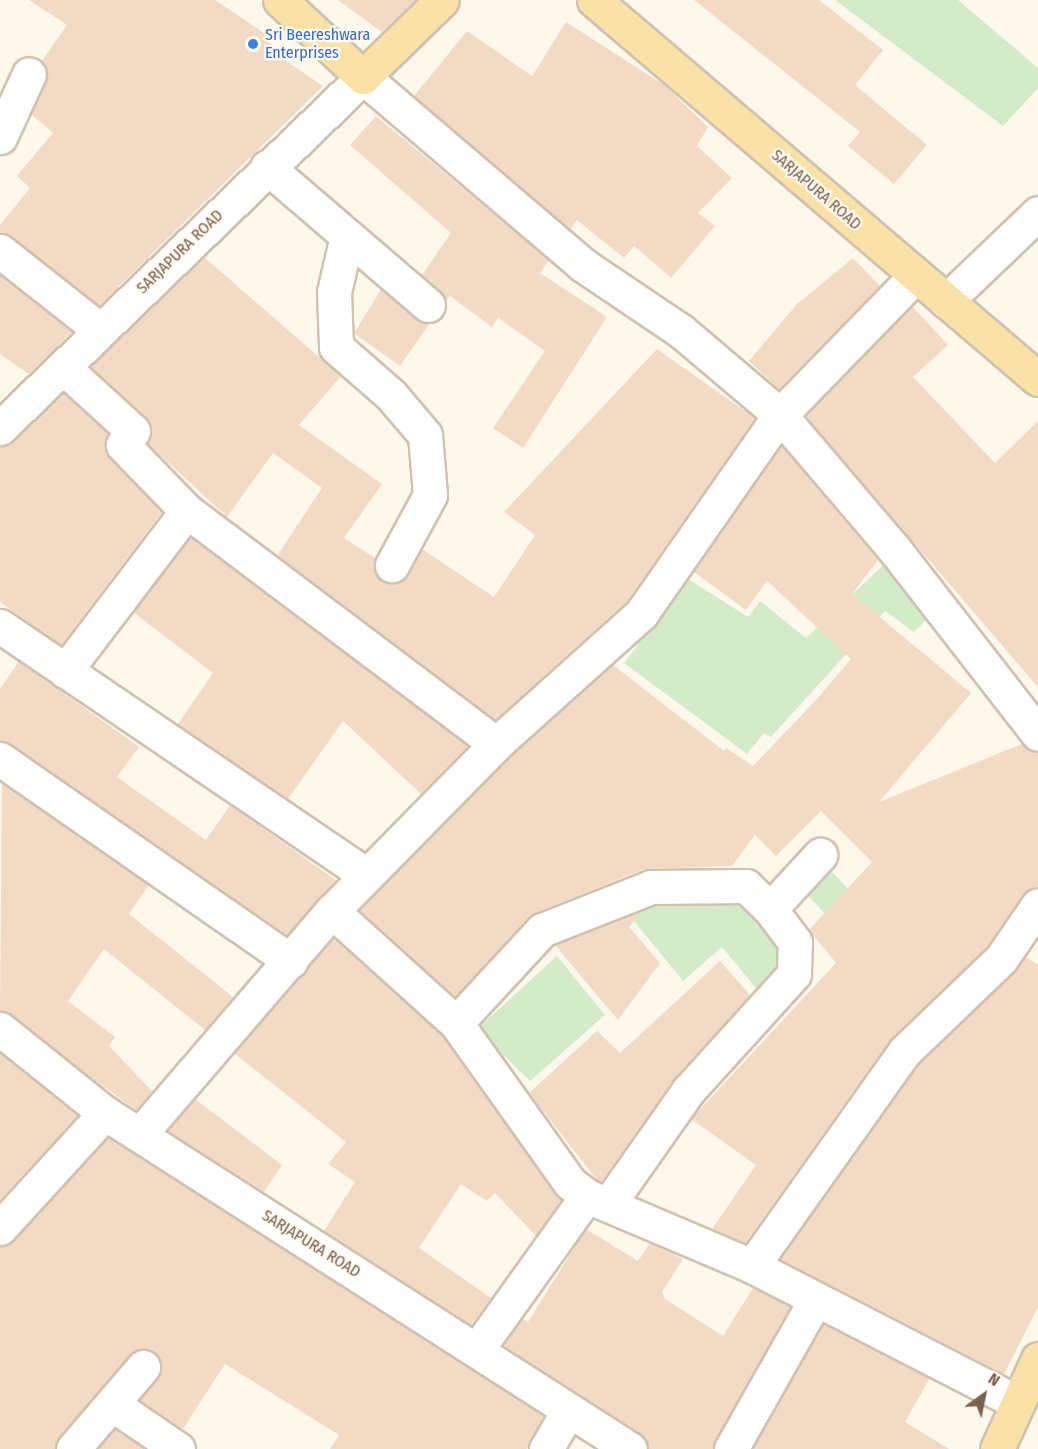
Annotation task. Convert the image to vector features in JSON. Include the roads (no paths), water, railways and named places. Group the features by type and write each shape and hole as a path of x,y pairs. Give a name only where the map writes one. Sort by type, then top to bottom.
{"main road":[{"path":"280,0 363,77"},
{"name":"SARJAPURA ROAD","path":"363,77 442,0"},
{"name":"SARJAPURA ROAD","path":"594,0 1038,379"},
{"path":"997,1449 1038,1359"}],"street":[{"path":"0,137 29,74"},
{"name":"SARJAPURA ROAD","path":"0,428 64,368 267,167 363,77"},
{"path":"363,77 583,265 681,331 780,415 894,549 1038,734"},
{"path":"267,167 428,305"},
{"path":"946,301 1038,213"},
{"path":"347,236 334,292 336,347 391,395 425,435 430,495 392,565"},
{"path":"0,251 100,330"},
{"path":"140,1134 291,962 332,911 496,744 641,614 780,415 915,276"},
{"path":"64,368 133,431 123,445 187,511 496,744"},
{"path":"65,671 187,511"},
{"path":"0,626 368,875"},
{"path":"0,759 291,962"},
{"path":"770,909 820,855"},
{"path":"456,1023 542,930 651,887 746,886 770,909 795,942 794,974 688,1091 478,1348"},
{"path":"752,1266 904,1052 1001,959 1038,905"},
{"path":"332,911 456,1023 570,1183 719,1257 752,1266 1017,1402"},
{"name":"SARJAPURA ROAD","path":"0,1029 105,1113 478,1348 568,1411 630,1449"},
{"path":"0,1228 105,1113"},
{"path":"731,1449 816,1299"},
{"path":"73,1449 143,1367"},
{"path":"112,1404 178,1449"},
{"path":"546,1449 568,1411"}],"place":[{"name":"Sri Beereshwara Enterprises","path":"253,44"}]}
